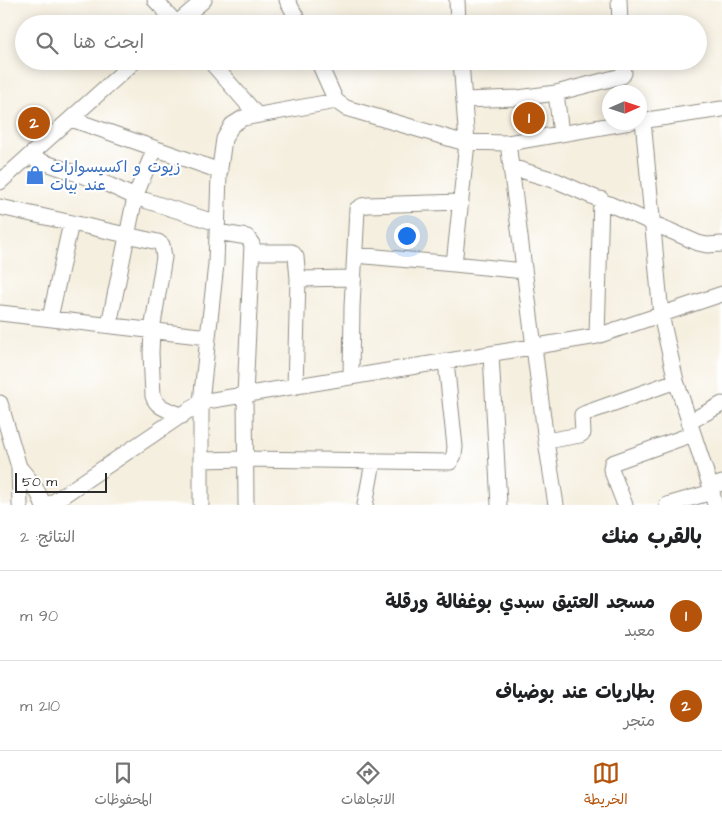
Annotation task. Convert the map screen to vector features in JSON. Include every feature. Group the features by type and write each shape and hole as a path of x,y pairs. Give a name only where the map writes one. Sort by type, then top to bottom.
{"street":[{"path":"155,0 169,15"},
{"path":"187,15 204,0"},
{"path":"287,0 295,15"},
{"path":"457,0 458,15"},
{"path":"619,0 620,15"},
{"path":"1,179 29,157 125,70"},
{"path":"218,70 256,115"},
{"path":"322,70 336,101 346,108 467,143 508,143 602,127"},
{"path":"454,264 467,143 462,70"},
{"path":"464,100 509,99 556,93 622,76 624,70"},
{"path":"556,93 561,134"},
{"path":"201,505 201,402 216,264 220,171 224,139 232,125 243,118 336,101"},
{"path":"647,119 722,108"},
{"path":"71,119 220,171"},
{"path":"638,130 653,222 661,314 676,381 691,428 716,494 667,505"},
{"path":"508,143 546,441 556,505"},
{"path":"109,325 135,197 155,148"},
{"path":"29,157 109,185 135,197 217,228 247,236 251,241 244,395 246,505"},
{"path":"511,168 557,182 601,199 698,242 722,244"},
{"path":"598,336 601,199"},
{"path":"351,377 354,255 356,214 358,209 362,206 461,202"},
{"path":"0,207 158,242 164,250 152,330 151,353 154,396 156,403 182,416"},
{"path":"50,318 71,223"},
{"path":"252,252 292,252 296,257 298,279 295,387"},
{"path":"354,255 524,271"},
{"path":"298,279 354,278"},
{"path":"49,505 201,402 598,336 722,294"},
{"path":"0,313 208,337"},
{"path":"491,354 499,505"},
{"path":"201,460 246,459 445,463 453,460 455,447 446,362"},
{"path":"546,441 580,435 584,431 582,415 676,381"},
{"path":"0,403 19,467 20,505"},
{"path":"625,505 611,470 612,464 691,428 722,404"},
{"path":"365,505 373,462"},
{"path":"19,467 32,482 41,496 44,505"}],"place":[{"name":"مسجد العتيق سبدي بوغفالة ورقلة","path":"529,118"},
{"name":"بطاريات عند بوضياف","path":"34,123"},
{"name":"زيوت و اكسيسوارات عند بيات","path":"35,175"}]}
